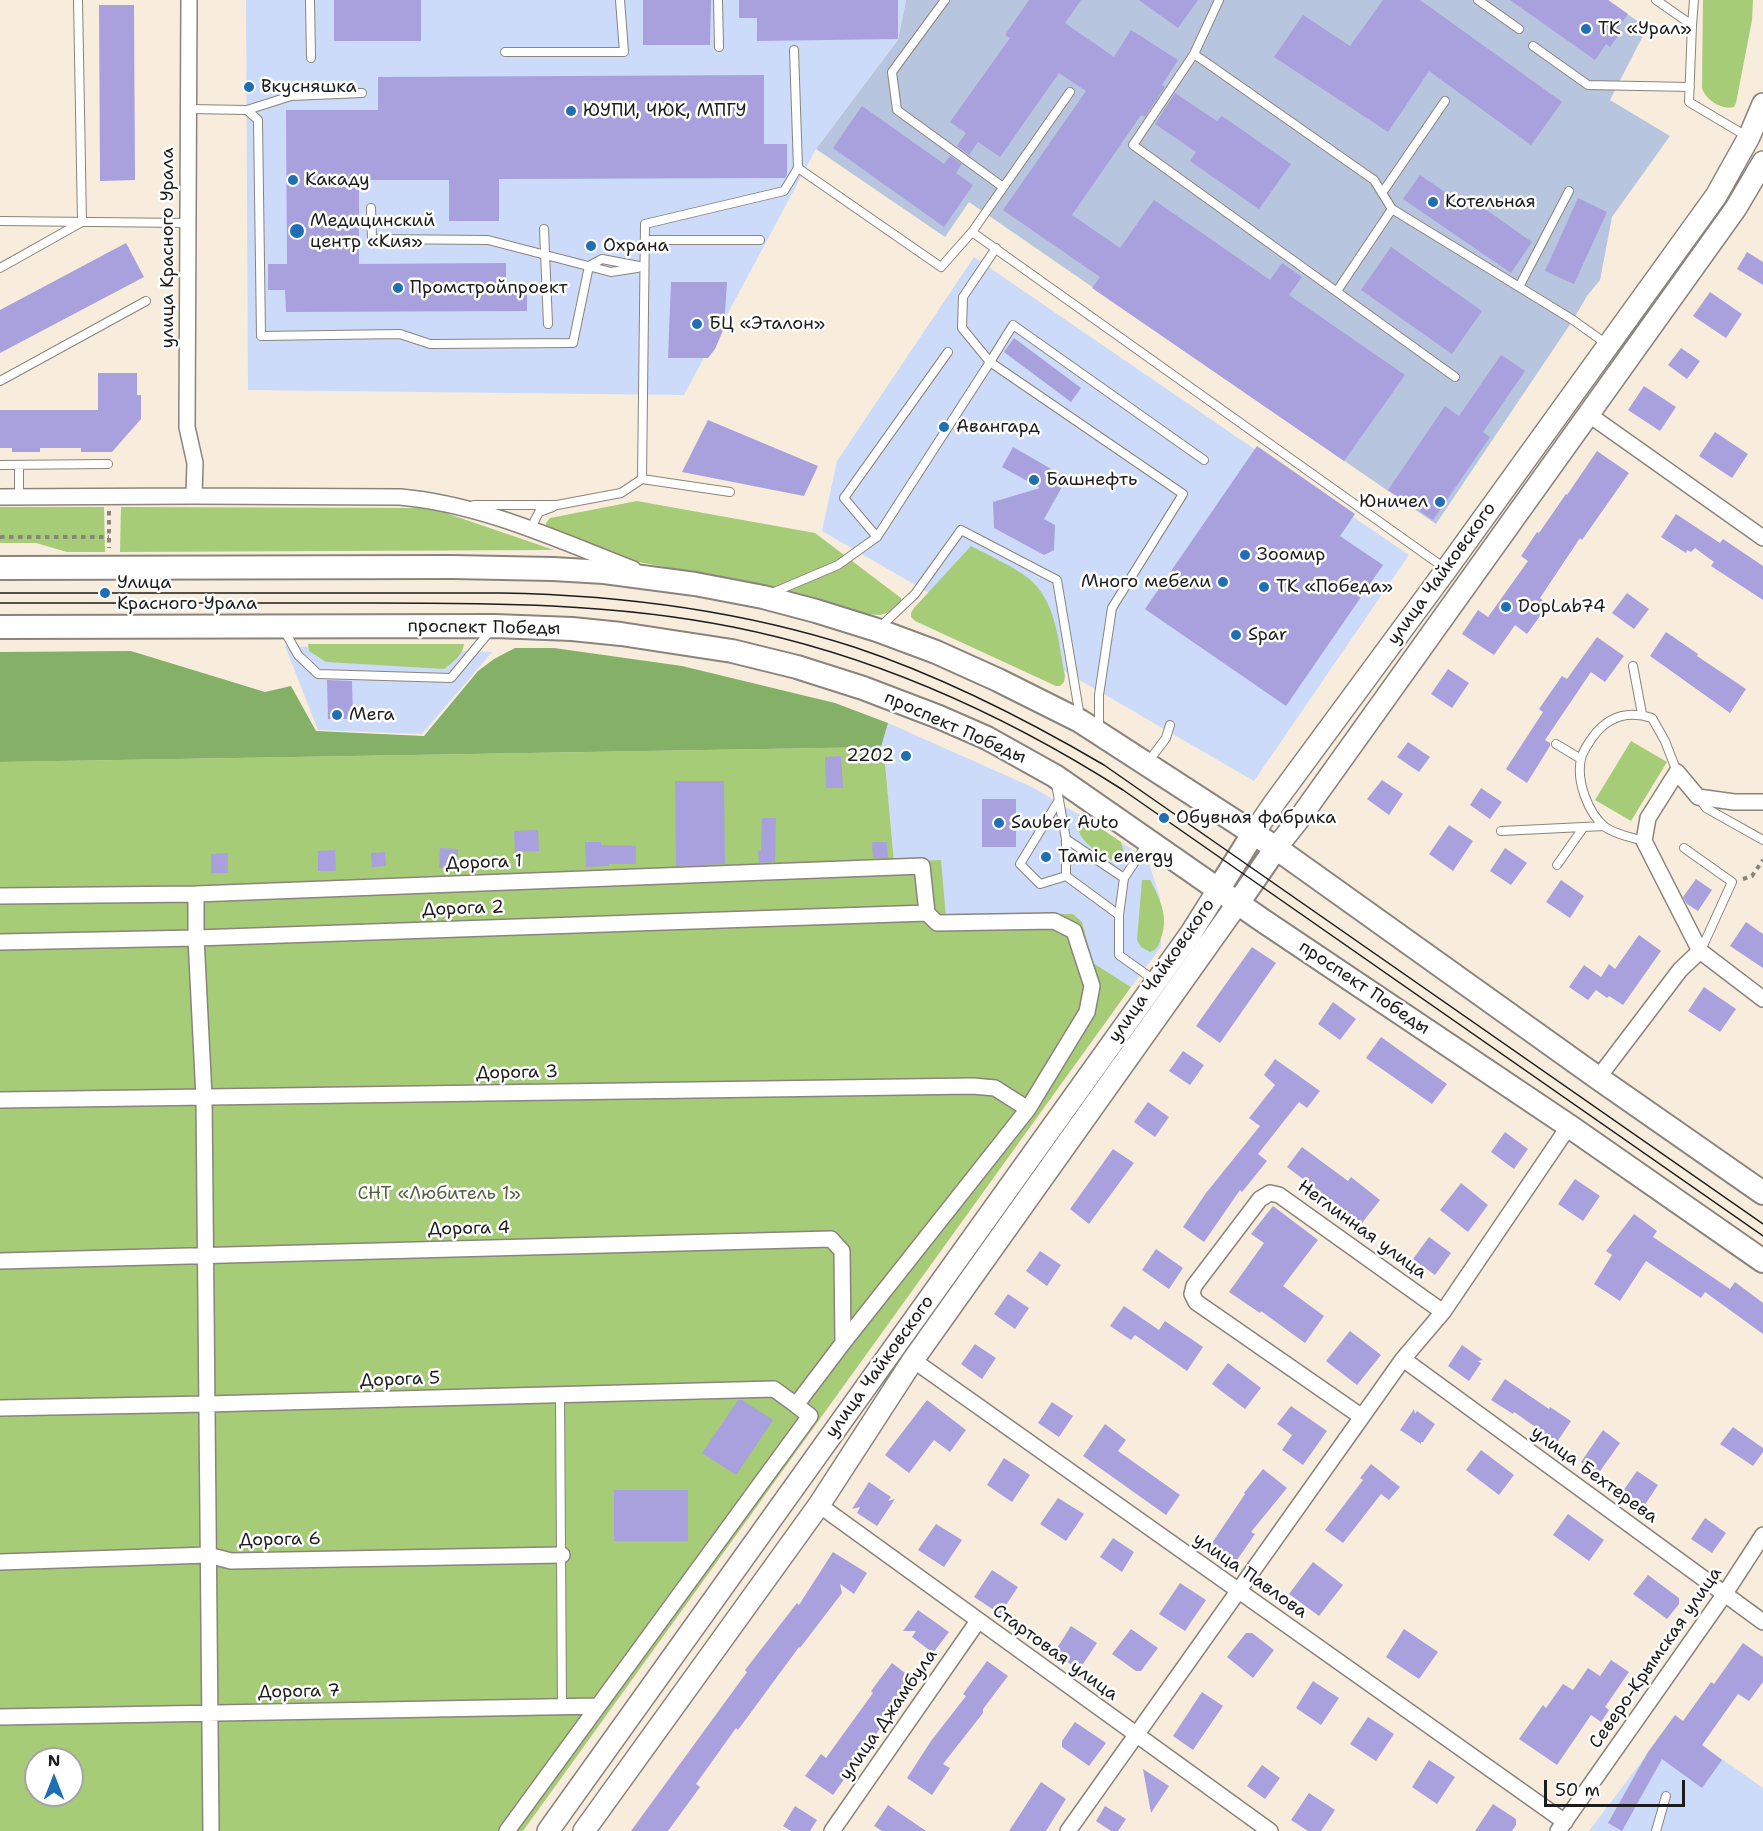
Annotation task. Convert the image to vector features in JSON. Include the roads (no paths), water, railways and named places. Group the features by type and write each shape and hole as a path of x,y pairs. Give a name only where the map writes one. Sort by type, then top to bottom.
{"main road":[{"name":"улица Чайковского","path":"548,1831 1191,933 1253,834 1282,793 1716,196 1749,137 1763,104"},
{"name":"улица Чайковского","path":"584,1831 819,1505 914,1360 1276,848 1320,790 1736,208 1763,162"},
{"path":"0,568 553,569 604,572 695,584 763,597 877,630 936,652 999,680 1090,727 1276,848 1763,1193"},
{"name":"проспект Победы","path":"0,627 495,626 582,630 732,651 863,688 987,738 1055,776 1218,890 1569,1126 1763,1261"}],"street":[{"name":"улица Красного Урала","path":"189,0 187,427 195,463 195,496"},
{"path":"1588,414 1763,538"},
{"path":"0,497 195,496 424,499 526,528 655,578"},
{"path":"1763,802 1734,802 1698,797 1677,772 1648,818 1644,841 1700,951 1763,999"},
{"name":"Дорога 1","path":"0,896 196,894 922,866 927,913"},
{"path":"196,894 204,1097 211,1831"},
{"path":"507,1831 810,1416 796,1405 1028,1109 1087,1012 1092,986 1074,931 1054,921 937,923 927,913"},
{"name":"Дорога 2","path":"0,942 196,938 927,913"},
{"path":"1598,1078 1680,970 1700,951"},
{"name":"Дорога 3","path":"0,1100 973,1086 995,1088 1028,1109"},
{"path":"1068,1831 1403,1359 1443,1312 1569,1126"},
{"name":"Неглинная улица","path":"1362,1417 1196,1302 1192,1294 1194,1286 1253,1208 1260,1199 1270,1193 1279,1195 1443,1312"},
{"name":"Дорога 4","path":"0,1261 831,1239 842,1251 843,1343"},
{"name":"улица Бехтерева","path":"1403,1359 1763,1622"},
{"name":"улица Павлова","path":"914,1360 1239,1592 1561,1827"},
{"name":"Дорога 5","path":"0,1408 774,1389 796,1405"},
{"name":"Стартовая улица","path":"819,1505 1270,1831"},
{"name":"Северо-Крымская улица","path":"1561,1827 1724,1595 1763,1535"},
{"name":"Дорога 6","path":"0,1562 208,1555 231,1561 562,1555"},
{"name":"улица Джамбула","path":"832,1831 978,1621"},
{"name":"Дорога 7","path":"0,1717 598,1706"}],"lane":[{"path":"78,0 82,222"},
{"path":"310,0 311,58"},
{"path":"506,52 624,51 620,0"},
{"path":"718,0 719,47"},
{"path":"945,0 892,72 897,110 1003,187"},
{"path":"1219,0 1194,54 1132,145 1455,377"},
{"path":"1478,0 1519,29"},
{"path":"1656,0 1692,25"},
{"path":"1694,0 1689,102 1749,137"},
{"path":"1533,46 1588,85 1690,87"},
{"path":"642,479 645,224 784,191 798,168 794,50"},
{"path":"1194,54 1374,180 1392,209 1573,320 1609,346"},
{"path":"798,168 940,267 972,232 1070,92"},
{"path":"189,109 247,110 291,96 362,93"},
{"path":"1382,193 1445,101"},
{"path":"247,110 258,120 261,336 400,334 430,344 573,343 589,266"},
{"path":"1519,287 1569,191"},
{"path":"371,208 372,239 488,240 589,266 602,260 644,267"},
{"path":"1336,291 1392,209"},
{"path":"0,221 188,223"},
{"path":"0,268 82,222"},
{"path":"544,229 548,324"},
{"path":"972,232 1446,570"},
{"path":"645,240 760,240"},
{"path":"996,248 963,297 962,328 990,362 1184,494 1112,608 1099,695 1090,727"},
{"path":"0,381 146,301"},
{"path":"763,597 838,565 877,537 1013,325 1204,460"},
{"path":"877,537 844,498 948,352"},
{"path":"0,465 108,464"},
{"path":"19,465 19,497"},
{"path":"448,505 557,505 621,493 642,479 730,492"},
{"path":"526,528 533,524 539,512 557,505"},
{"path":"877,630 915,594 961,530 1057,580 1090,727"},
{"path":"49,560 81,568"},
{"path":"282,626 298,655 318,674 451,678 495,626"},
{"path":"1633,666 1642,714"},
{"path":"1644,841 1619,834 1604,826 1587,805 1580,774 1581,759 1587,745 1607,721 1618,716 1642,714 1653,718 1677,772"},
{"path":"1147,764 1166,738 1170,724"},
{"path":"1557,744 1581,759"},
{"path":"1055,776 1066,839 1066,876"},
{"path":"1698,797 1706,808 1763,840"},
{"path":"1059,800 1020,864 1040,884 1066,876"},
{"path":"1501,831 1604,826"},
{"path":"1557,865 1583,828"},
{"path":"1066,839 1124,878"},
{"path":"1149,842 1124,878 1119,915 1119,955 1156,981"},
{"path":"1684,848 1732,882 1700,951"},
{"path":"1066,876 1119,915"},
{"path":"560,1395 562,1707"},
{"path":"1656,1831 1666,1796"}],"tram line":[{"path":"0,593 501,593 590,597 679,607 767,623 811,634 886,658 982,699 1104,765 1763,1224"},
{"path":"0,603 450,603 592,608 733,627 785,639 887,671 936,690 1032,736 1123,790 1763,1236"}],"place":[{"name":"ТК «Урал»","path":"1586,29"},
{"name":"Вкусняшка","path":"249,87"},
{"name":"ЮУПИ, ЧЮК, МПГУ","path":"571,111"},
{"name":"Какаду","path":"293,180"},
{"name":"Котельная","path":"1433,202"},
{"name":"Медицинский центр «Кия»","path":"297,231"},
{"name":"Охрана","path":"591,246"},
{"name":"Промстройпроект","path":"398,288"},
{"name":"БЦ «Эталон»","path":"697,324"},
{"name":"Авангард","path":"944,427"},
{"name":"Башнефть","path":"1034,480"},
{"name":"Юничел","path":"1440,502"},
{"name":"Зоомир","path":"1245,555"},
{"name":"Много мебели","path":"1223,582"},
{"name":"ТК «Победа»","path":"1264,587"},
{"name":"Улица Красного Урала","path":"105,593"},
{"name":"DopLab74","path":"1506,607"},
{"name":"Spar","path":"1236,635"},
{"name":"Мега","path":"337,715"},
{"name":"2202","path":"906,756"},
{"name":"Обувная фабрика","path":"1164,818"},
{"name":"Sauber Auto","path":"999,823"},
{"name":"Tamic energy","path":"1046,857"}],"park label":[{"name":"СНТ «Любитель 1»","path":"439,1194"}]}
